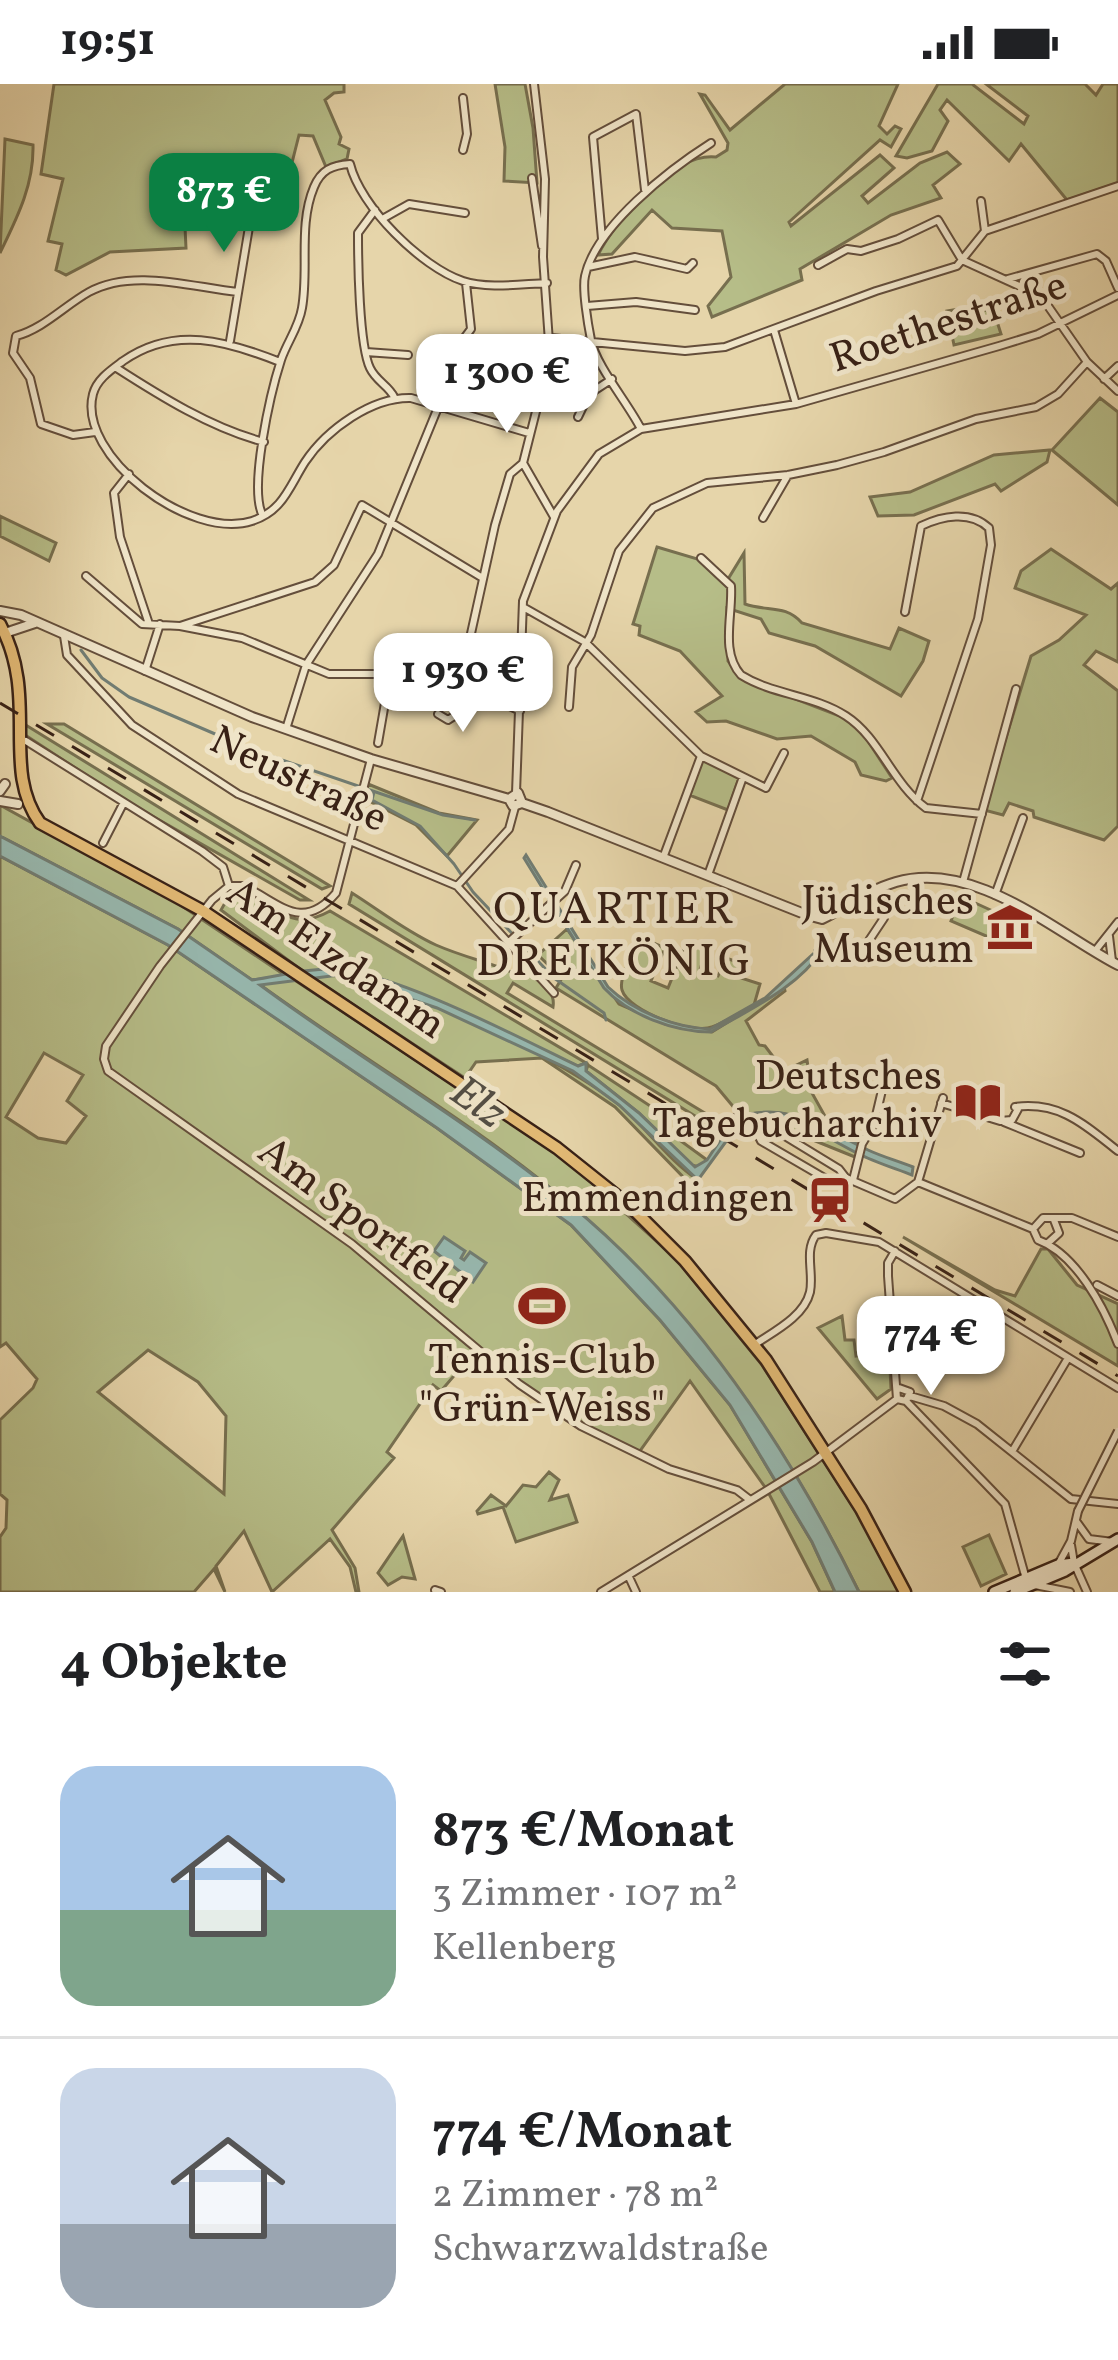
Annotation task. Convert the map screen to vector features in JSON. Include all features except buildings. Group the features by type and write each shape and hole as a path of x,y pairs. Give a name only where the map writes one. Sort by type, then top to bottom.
{"main road":[{"path":"3,628 14,668 6,722"},
{"name":"Am Elzdamm","path":"2,784 40,823 203,911 596,1177 685,1261 754,1345 826,1452 905,1591"},
{"path":"994,1592 1074,1563 1117,1540"},
{"path":"1015,1592 1058,1565 1074,1563"}],"street":[{"path":"534,84 545,179 543,257"},
{"path":"463,98 464,150"},
{"path":"602,242 593,136 636,114 645,190"},
{"path":"641,428 591,343 584,281 602,242 645,190 711,143"},
{"path":"263,516 255,494 263,442 280,362 303,305 308,207 321,174 334,165 350,164 358,190 416,254 466,283 547,284"},
{"path":"230,342 257,173"},
{"path":"532,178 551,338 523,463 554,518"},
{"path":"551,338 705,352 957,266 985,231 1118,186"},
{"path":"981,201 985,231"},
{"path":"384,218 409,203 465,213"},
{"path":"375,210 358,233 366,352 371,372 394,397"},
{"path":"818,265 847,249 861,250 898,239 938,220 962,260 1040,296 1087,362 1118,391"},
{"path":"1007,279 1097,254 1111,269 1118,292"},
{"path":"588,267 629,256 687,268 693,262"},
{"path":"95,432 73,435 41,424 30,378 13,353 16,336 91,291 127,280 238,292"},
{"path":"462,341 470,329 466,283"},
{"name":"Roethestraße","path":"515,800 523,607 554,518 599,454 641,428 796,404 999,346 1062,323 1118,292"},
{"path":"587,306 636,302 695,310"},
{"name":"Roethestraße","path":"774,330 796,404"},
{"path":"280,362 230,342 180,338 145,347 100,380 93,394 95,432 129,474 162,504 188,517 232,524 280,506 307,459 324,440 350,419 394,397 439,405 529,433"},
{"path":"366,352 408,355"},
{"path":"569,707 570,673 624,541 653,508 706,483 788,475 884,452 976,419 1036,407 1058,394 1087,362"},
{"path":"1104,379 1118,366"},
{"path":"115,367 238,435 263,442"},
{"path":"578,417 589,394 612,379"},
{"path":"286,729 306,665 378,554 439,405"},
{"path":"86,576 130,616 149,624 242,638 329,674 390,674 445,664 470,638 481,577 510,473 523,463"},
{"path":"129,474 114,494 116,520 149,624"},
{"path":"763,518 788,475"},
{"path":"180,626 315,582 334,565 362,505 481,577"},
{"path":"905,612 920,526 941,515 981,520 989,528 991,544 978,619 917,801"},
{"path":"701,557 731,586 729,644 734,668 752,682 821,702 846,715 864,729 883,761 917,801 938,811 982,814"},
{"path":"523,607 585,642 701,756 766,788 784,753"},
{"path":"0,611 21,615 286,729 515,800 822,919 908,879 963,884 1049,920 1115,963"},
{"path":"3,628 21,615"},
{"path":"3,628 36,623"},
{"path":"145,671 160,624"},
{"name":"Neustraße","path":"64,636 67,655 132,725 238,794 348,842 460,882"},
{"path":"445,664 477,690 520,711"},
{"path":"379,742 390,674"},
{"path":"963,884 1016,689"},
{"path":"438,714 448,720 462,711 477,690"},
{"path":"26,741 212,859 223,867 230,886 243,886 291,913 308,913 327,904 336,893 371,759"},
{"path":"663,858 701,756"},
{"path":"707,876 743,777"},
{"path":"515,800 508,829 460,882 513,938 554,994"},
{"name":"Am Elzdamm","path":"0,801 17,804"},
{"path":"103,843 123,804"},
{"path":"994,895 1023,818"},
{"path":"513,938 554,901 576,866"},
{"name":"Am Sportfeld","path":"230,886 203,911 162,963 106,1046 108,1071 352,1244 519,1384 581,1426 669,1469 737,1490 750,1500"},
{"path":"864,948 884,918 876,895"},
{"path":"1095,951 1118,922"},
{"path":"1084,943 1108,936"},
{"path":"1108,936 1115,963"},
{"path":"850,1179 874,1125 883,1086"},
{"path":"737,1117 757,1131 775,1130 850,1179 895,1199 908,1194 918,1182 942,1101 1080,1153"},
{"path":"1000,1121 1012,1120 1017,1107 1048,1106 1066,1112 1118,1151"},
{"path":"757,1131 765,1144 828,1180 850,1179"},
{"path":"835,1178 839,1169"},
{"path":"918,1182 1033,1229 1038,1240 1066,1260 1102,1308 1118,1344"},
{"path":"1033,1229 1043,1218 1057,1229 1066,1260"},
{"path":"1048,1243 1057,1229 1080,1221 1118,1237"},
{"path":"754,1345 804,1306 810,1291 810,1244 816,1235 826,1233 874,1240 895,1251 1118,1388"},
{"path":"895,1251 888,1264 888,1295 898,1388 1005,1504 1029,1582 1070,1592"},
{"path":"1097,1285 1118,1296"},
{"path":"1012,1450 1068,1358"},
{"path":"898,1388 906,1388 904,1399"},
{"path":"601,1592 813,1462 904,1399 944,1406 1012,1450 1071,1499 1118,1504"},
{"path":"1058,1565 1071,1541 1076,1514 1118,1431"},
{"path":"1076,1514 1078,1528 1089,1539 1117,1540"},
{"path":"1071,1541 1074,1563 1087,1592"},
{"path":"629,1577 636,1592"}],"green space":[{"path":"54,84 344,84 344,92 325,100 341,137 339,144 349,149 347,159 326,167 313,136 299,135 277,222 256,214 260,173 224,168 213,224 185,227 186,248 110,252 66,275 56,270 62,244 48,241 63,179 41,174"},
{"path":"495,84 525,84 537,183 504,181 505,147"},
{"path":"785,84 898,84 879,126 887,134 895,126 901,129 891,147 880,140 789,222 791,226 880,155 894,168 862,196 868,203 920,163 947,152 960,164 933,185 941,198 891,215 800,269 802,280 712,317 708,306 731,277 722,231 672,228 652,210 612,254 598,255 632,207 665,176 727,150 728,143 700,94 730,130"},
{"path":"938,84 972,84 1024,124 1028,116 986,84 1085,84 1096,95 1103,84 1118,84 1118,183 1067,200 1021,144 1009,161 947,100 940,110 948,121 932,151 896,156"},
{"path":"5,139 33,145 33,160 23,201 0,253"},
{"path":"977,306 995,315 1001,334 954,345 947,311"},
{"path":"1100,398 1118,412 1118,505 1052,450"},
{"path":"1050,450 1047,462 1001,491 995,484 914,515 878,516 870,497 910,492 994,455"},
{"path":"0,516 56,543 49,561 0,536"},
{"path":"657,547 701,560 728,579 744,553 745,604 783,611 802,623 890,649 899,628 929,641 923,661 901,696 815,646 769,633 761,619 727,608 728,661 741,678 845,718 862,732 892,778 861,775 855,762 811,736 777,739 726,721 707,722 696,712 722,696 680,651 639,635 640,626 633,624"},
{"path":"1051,549 1111,589 1118,583 1118,662 1096,651 1084,665 1118,691 1118,826 1104,840 1034,817 1033,811 1009,803 1003,815 984,810 1031,656 1059,640 1086,615 1015,588 1021,571"},
{"path":"16,719 309,900 300,900 124,800 16,729"},
{"path":"47,724 64,724 330,886 322,889"},
{"path":"703,759 739,778 728,810 689,795"},
{"path":"368,784 439,813 477,820 447,856 416,825 365,799"},
{"path":"0,805 176,902 286,976 252,980 178,929 0,836"},
{"path":"0,856 168,945 571,1225 660,1320 730,1405 812,1542 835,1592 820,1592 767,1490 690,1381 637,1455 581,1426 476,1350 441,1391 433,1385 387,1452 394,1458 332,1530 355,1568 359,1592 350,1567 330,1539 272,1592 244,1531 216,1566 225,1592 214,1569 194,1592 0,1592 0,1537 6,1528 7,1500 0,1494 0,1420 37,1379 6,1343 0,1347","holes":["44,1053 83,1075 67,1101 86,1116 66,1143 38,1138 6,1117","148,1350 198,1382 226,1416 224,1494 98,1392"]},
{"path":"238,892 291,918 315,918 330,911 586,1063 578,1066 410,991 341,969 304,972 221,910 230,894"},
{"path":"352,893 436,945 522,977 530,973 549,991 553,1007 513,983 507,993 718,1121 737,1118 728,1129 703,1116 700,1119 349,904"},
{"path":"960,896 1010,919 1000,942 951,921"},
{"path":"567,929 619,1004 665,1024 712,1032 784,987 785,991 746,1021 759,1045 765,1046 784,1071 807,1060 812,1093 831,1127 858,1145 788,1114 741,1116 716,1086 556,988 562,978 538,955"},
{"path":"642,938 665,948 651,981 668,988 687,941 706,949 700,970 718,976 726,958 743,964 741,978 760,984 754,1005 703,1029 662,1019 636,1006 621,984"},
{"path":"322,975 390,989 431,1004 557,1064 617,1103 698,1180 692,1186 615,1107 542,1058 476,1062 465,1078 311,977"},
{"path":"293,979 564,1158 676,1259 762,1365 873,1538 899,1592 859,1592 800,1483 733,1381 612,1242 491,1143 259,984"},
{"path":"588,1065 670,1119 663,1128 707,1160 700,1167 691,1165 639,1113 586,1071"},
{"path":"789,1119 809,1125 857,1153 855,1157 771,1123 752,1123 744,1138 734,1132 749,1120"},
{"path":"903,1237 995,1290 1015,1296 1041,1249 1048,1249 1077,1285 1118,1304 1118,1366"},
{"path":"842,1316 845,1340 854,1340 856,1356 873,1353 875,1370 890,1369 891,1389 877,1399 818,1328"},
{"path":"549,1472 559,1480 550,1500 568,1495 577,1522 516,1542 503,1507 478,1514 491,1495 506,1506 523,1485 536,1487"},
{"path":"989,1535 1006,1574 981,1586 963,1547"},
{"path":"403,1536 415,1579 402,1577 388,1585 378,1573"}],"water":[{"path":"0,836 178,929 252,980 325,969 361,973 458,1008 578,1066 586,1063 586,1071 695,1167 707,1160 734,1119 770,1112 820,1125 913,1167 912,1175 800,1124 770,1118 738,1125 698,1180 619,1105 573,1071 437,1008 339,975 260,985 529,1172 656,1285 768,1431 859,1592 835,1592 812,1542 730,1405 660,1320 571,1225 168,945 0,856"},
{"path":"526,855 608,987 642,1011 669,1022 710,1029 765,998 813,954 817,956 821,942 823,949 813,963 787,986 711,1032 667,1025 639,1014 604,988"},
{"path":"444,1237 465,1251 464,1260 470,1252 486,1263 473,1282 434,1251"}],"waterway":[{"path":"81,650 102,678 129,697 250,749 443,815 475,820"},
{"path":"374,792 372,800 420,826 473,892 554,978 604,1013 606,1020"}],"railway":[{"path":"0,703 1118,1376"}],"place":[{"name":"Jüdisches Museum","path":"1010,927"},
{"name":"Deutsches Tagebucharchiv","path":"978,1102"},
{"name":"Emmendingen","path":"830,1200"},
{"name":"Tennis-Club \"Grün-Weiss\"","path":"542,1306"}],"district":[{"name":"QUARTIER DREIKÖNIG","path":"615,937"}],"water label":[{"name":"Elz","path":"477,1104"}]}
